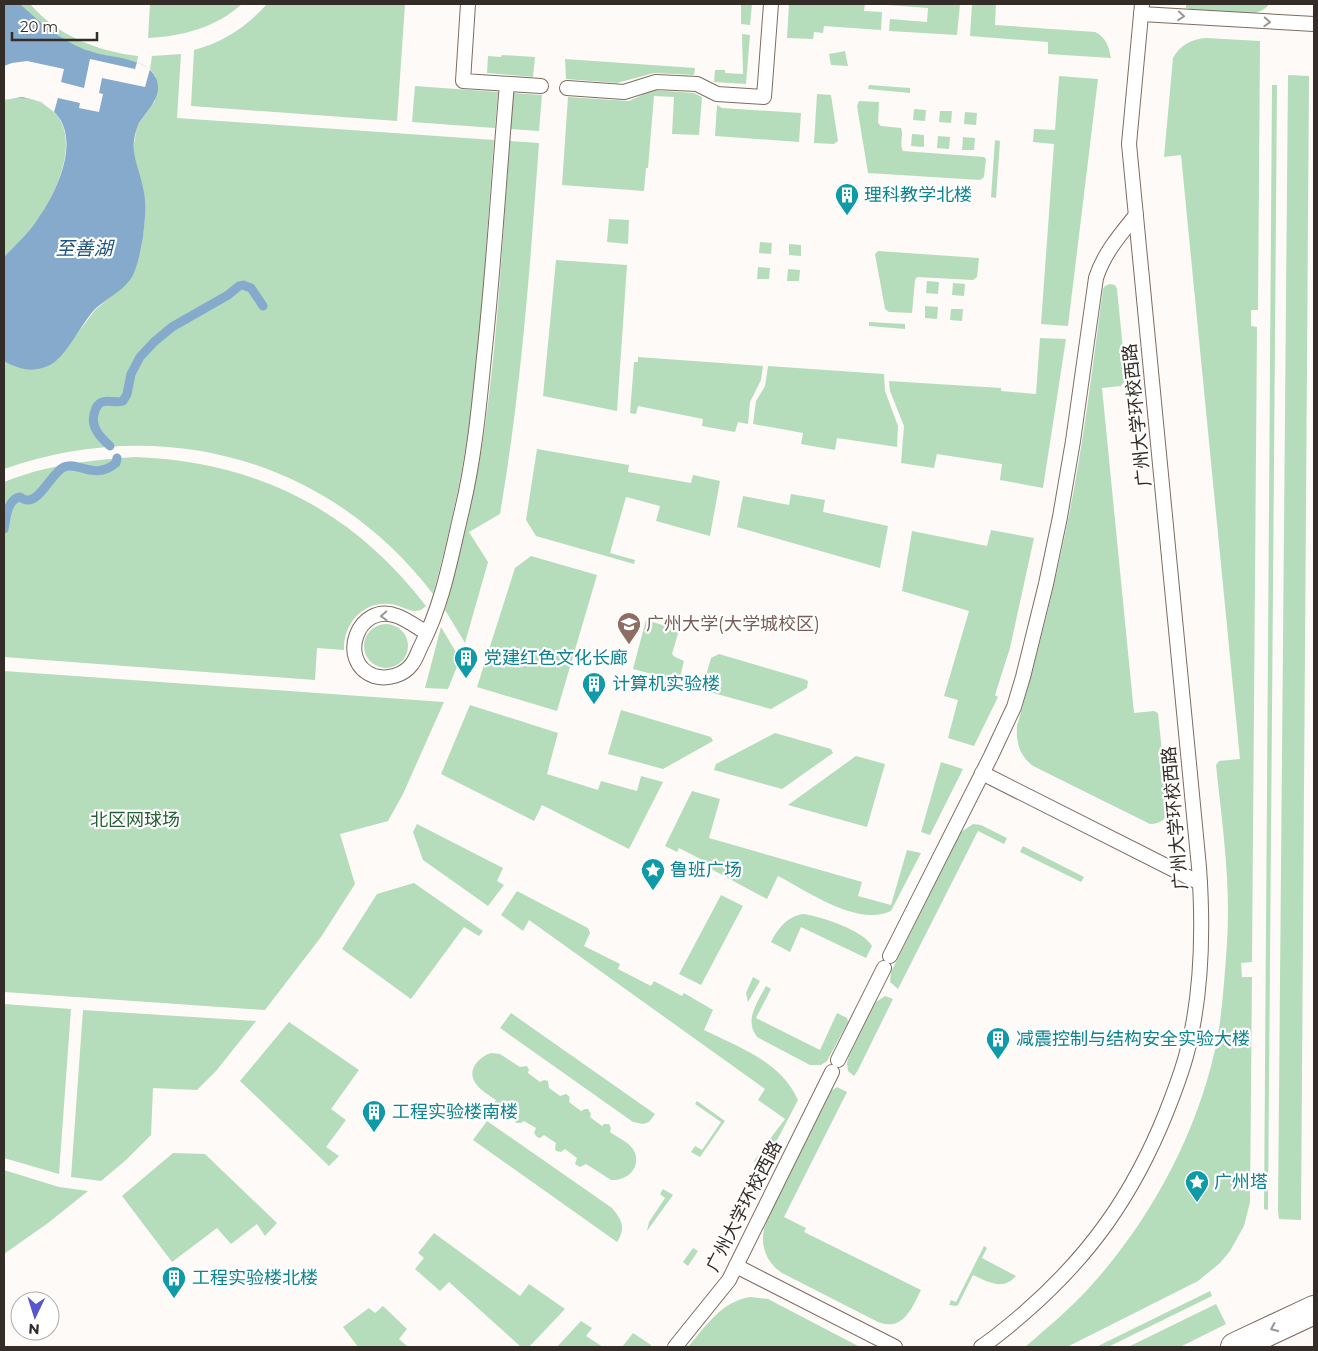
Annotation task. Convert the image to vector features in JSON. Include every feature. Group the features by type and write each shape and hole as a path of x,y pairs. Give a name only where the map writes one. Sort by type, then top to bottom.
{"main road":[{"path":"1235,1347 1314,1310"}],"lane":[{"path":"468,4 463,80 541,86"},
{"path":"567,88 624,92 656,82 696,84 717,94 764,97 771,4"},
{"path":"1141,9 1314,24"},
{"name":"广州大学环校西路","path":"981,1347 1050,1290 1082,1255 1115,1212 1147,1158 1174,1093 1189,1044 1197,984 1201,929 1200,883 1128,136 1141,9"},
{"path":"428,634 397,616 382,614 369,618 358,628 354,641 355,656 362,668 374,676 388,678 402,673 412,664 428,634 449,565 466,494 475,438 489,315 507,84"},
{"name":"广州大学环校西路","path":"675,1347 729,1280 1014,707 1046,584 1068,470 1096,278 1103,259 1136,215"},
{"path":"982,773 1200,883"},
{"path":"736,1266 895,1347"}],"green space":[{"path":"20,4 30,4 53,25 79,40 93,46 138,56 137,62 97,54 81,48 62,38"},
{"path":"150,4 242,4 210,25 186,33 148,38"},
{"path":"267,4 405,4 397,121 191,106 194,50 225,38 243,26"},
{"path":"741,4 752,4 750,25 741,24"},
{"path":"789,4 865,4 864,11 882,12 881,30 824,26 823,33 814,32 813,39 787,38"},
{"path":"873,4 960,4 957,35 889,31 890,19 927,22 928,8"},
{"path":"972,4 996,4 995,25 1095,32 1106,43 1111,58 1048,54 1048,42 970,36"},
{"path":"1186,4 1269,4 1260,11 1248,14 1194,10 1186,8"},
{"path":"742,34 750,35 746,84 714,82 715,70 725,70 725,73 743,74"},
{"path":"1206,38 1260,41 1258,310 1251,310 1251,326 1257,327 1252,962 1241,963 1242,977 1252,977 1250,1202 1244,1226 1230,1251 1220,1263 1198,1281 1067,1347 1025,1347 1089,1288 1111,1262 1150,1207 1182,1147 1195,1115 1206,1083 1220,1025 1228,929 1228,893 1216,765 1219,761 1240,759 1181,155 1164,157 1173,58 1187,44"},
{"path":"845,51 848,66 831,65 829,54"},
{"path":"181,54 177,118 494,140 480,327 472,402 464,458 448,536 433,594 392,548 345,510 294,480 240,460 182,448 124,446 64,453 4,469 4,361 24,369 31,369 44,366 58,359 95,310 129,281 143,236 145,219 145,203 134,158 134,143 137,126 155,101 156,77 150,69 152,56"},
{"path":"502,55 535,57 533,77 487,73 488,56 501,57"},
{"path":"565,59 695,68 694,75 654,73 617,83 566,79"},
{"path":"1288,75 1309,76 1301,1220 1279,1219 1278,1210"},
{"path":"1059,76 1098,79 1068,326 1041,324 1054,144 1033,142 1034,129 1055,130"},
{"path":"869,85 910,88 910,93 868,89"},
{"path":"1272,85 1277,85 1268,1210 1264,1209"},
{"path":"415,86 498,92 495,128 412,122"},
{"path":"653,90 694,93 702,97 699,135 672,134 674,97 654,96 648,168 646,168 644,191 562,185 568,97 629,101"},
{"path":"513,93 542,95 539,131 510,129"},
{"path":"817,94 831,95 838,141 834,144 814,143"},
{"path":"22,97 44,104 57,116 64,131 66,148 63,167 47,204 30,230 4,257 4,100"},
{"path":"859,101 879,102 878,123 881,126 901,128 903,151 984,157 986,159 984,177 980,180 868,173 857,106"},
{"path":"717,105 722,108 801,113 799,142 715,136"},
{"path":"914,109 926,110 925,121 913,120"},
{"path":"940,111 952,111 951,123 939,122"},
{"path":"965,112 977,113 976,125 964,124"},
{"path":"912,134 924,135 924,147 911,146"},
{"path":"938,136 950,137 949,149 937,148"},
{"path":"963,137 975,138 974,150 962,150"},
{"path":"995,140 1000,141 996,198 991,197"},
{"path":"510,141 539,143 528,283 514,422 500,514 469,532 488,562 465,643 445,610 466,525 483,440 496,328"},
{"path":"609,219 629,220 628,244 607,242"},
{"path":"760,242 772,243 771,254 759,253"},
{"path":"789,244 801,245 801,256 789,255"},
{"path":"878,251 979,258 977,277 973,280 917,277 915,280 912,313 889,312 885,309 875,254"},
{"path":"556,260 627,265 617,411 543,396"},
{"path":"758,267 770,268 769,279 757,279"},
{"path":"788,269 800,270 799,281 787,281"},
{"path":"927,281 939,282 938,294 926,293"},
{"path":"953,283 965,284 964,296 952,295"},
{"path":"1110,284 1115,285 1117,289 1126,379 1121,386 1102,388 1134,713 1154,711 1158,713 1168,808 1165,818 1154,824 1150,824 1033,766 1024,758 1017,738 1017,726 1034,667 1062,549 1090,389 1103,289"},
{"path":"925,306 938,307 937,319 925,318"},
{"path":"951,309 963,309 962,321 950,320"},
{"path":"869,322 905,324 905,329 869,326"},
{"path":"1040,338 1066,339 1043,488 1000,480 1002,464 937,454 934,468 901,463 904,426 890,391 889,381 1001,388 1001,391 1036,394"},
{"path":"638,357 763,366 761,380 750,402 748,424 738,422 735,432 702,426 703,419 638,406 636,414 630,413 634,362 638,362"},
{"path":"768,366 884,374 885,391 898,426 897,447 837,438 835,450 801,444 803,433 753,424 756,401 765,386"},
{"path":"537,449 629,465 628,472 691,483 693,475 720,481 710,536 656,521 660,506 626,497 610,553 635,560 634,564 536,536 526,520"},
{"path":"136,457 180,461 222,469 262,481 299,497 334,518 367,543 397,572 426,606 413,611 395,605 380,604 363,610 356,616 347,631 344,650 317,648 315,680 4,657 4,482 52,467"},
{"path":"791,494 825,500 823,512 888,526 880,568 737,527 743,496 789,505"},
{"path":"991,530 1034,538 1010,648 995,695 998,697 974,746 948,738 958,700 944,696 969,611 902,591 912,531 987,546"},
{"path":"531,556 597,575 557,711 477,687 515,568"},
{"path":"646,620 679,630 672,654 684,661 679,681 633,669"},
{"path":"382,624 390,624 402,630 408,646 402,662 390,668 382,668 370,662 364,650 364,642 370,630"},
{"path":"441,627 460,659 448,689 425,688"},
{"path":"719,654 804,679 808,681 807,688 771,709 706,691 703,686 711,658"},
{"name":"北区网球场","path":"4,671 444,702 403,794 388,821 340,834 355,884 321,937 265,1010 4,992"},
{"path":"470,705 558,733 547,774 598,790 601,781 637,791 641,776 663,782 629,849 542,805 534,821 441,774"},
{"path":"621,710 711,737 713,741 663,769 608,754"},
{"path":"775,733 831,749 833,753 782,789 714,770 716,764"},
{"path":"856,756 885,764 867,827 788,805"},
{"path":"941,762 963,769 930,835 921,832"},
{"path":"692,791 720,799 709,838 862,882 858,896 891,905 907,850 921,853 891,911 878,915 864,915 834,906 778,876 767,899 711,869 712,865 679,848 677,852 665,846"},
{"path":"417,824 503,868 497,881 504,885 488,906 423,860 413,832"},
{"path":"973,824 981,825 1007,838 1004,844 978,831 898,989 890,982 891,972 961,832"},
{"path":"1023,846 1084,877 1081,882 1020,852"},
{"path":"414,883 483,931 479,936 464,927 411,999 342,949 377,894"},
{"path":"517,891 588,928 590,933 584,946 620,964 618,969 651,986 654,981 682,996 684,993 713,1010 704,1030 744,1049 770,1065 781,1075 798,1100 763,1167 754,1161 785,1119 758,1100 765,1089 529,920 523,931 501,915"},
{"path":"721,895 743,906 701,985 679,974"},
{"path":"804,914 831,921 860,935 872,946 866,958 801,927 790,952 771,942 784,924 793,917"},
{"path":"753,977 760,981 748,1002 746,993"},
{"path":"766,986 771,989 756,1018 820,1050 837,1013 847,1018 848,1022 827,1061 821,1065 810,1065 757,1037 753,1031 753,1011"},
{"path":"885,996 893,999 854,1076 848,1071 847,1063 849,1056 876,1002"},
{"path":"4,1004 71,1009 59,1174 4,1158"},
{"path":"83,1010 256,1021 216,1071 197,1090 153,1088 151,1135 101,1181 71,1177"},
{"path":"511,1013 655,1114 649,1122 643,1124 633,1122 500,1028"},
{"path":"289,1022 359,1070 331,1109 346,1120 326,1147 339,1156 329,1166 240,1081"},
{"path":"491,1053 500,1054 520,1067 527,1066 528,1073 540,1082 548,1081 549,1088 560,1096 566,1094 569,1097 569,1102 581,1111 588,1109 591,1114 590,1117 602,1126 609,1124 610,1132 631,1146 636,1155 635,1167 632,1171 623,1178 611,1180 586,1164 580,1167 575,1164 577,1158 565,1149 561,1152 556,1151 556,1143 544,1135 540,1138 537,1137 534,1133 536,1128 524,1121 516,1123 514,1119 515,1114 504,1106 496,1109 493,1105 496,1100 478,1086 472,1074 478,1061"},
{"path":"837,1087 847,1092 784,1217 806,1228 804,1232 921,1290 910,1311 894,1324 878,1322 782,1273 770,1262 764,1248 763,1234 768,1218 832,1090"},
{"path":"697,1101 725,1121 700,1157 691,1152 695,1146 702,1150 721,1122 695,1104"},
{"path":"487,1121 612,1208 622,1224 620,1237 617,1242 473,1140"},
{"path":"173,1153 205,1154 277,1223 265,1236 257,1224 231,1244 217,1228 172,1262 122,1196"},
{"path":"4,1170 59,1187 88,1191 48,1223 4,1254"},
{"path":"663,1189 673,1195 647,1231 649,1222 665,1198 660,1194"},
{"path":"434,1233 520,1296 529,1284 565,1309 529,1347 521,1347 449,1282 440,1291 415,1269 424,1258 418,1253"},
{"path":"984,1246 987,1248 982,1258 1016,1276 1006,1283 995,1284 973,1275 958,1305 949,1305 951,1300 956,1302"},
{"path":"693,1248 698,1251 688,1266 683,1262"},
{"path":"1210,1291 1212,1296 1108,1347 1096,1347"},
{"path":"750,1297 768,1299 860,1347 688,1347 708,1323 723,1309 740,1299"},
{"path":"1216,1304 1226,1324 1180,1347 1128,1347"},
{"path":"383,1306 407,1329 399,1339 408,1347 358,1347 343,1327 369,1308 375,1313"},
{"path":"581,1321 592,1328 586,1336 603,1347 557,1347"},
{"path":"633,1333 651,1345 650,1347 622,1347"}],"water":[{"name":"至善湖","path":"4,4 20,4 55,33 75,45 96,53 129,60 145,66 152,71 158,85 156,98 138,125 134,140 135,158 142,182 145,206 143,237 135,270 130,280 118,292 95,309 68,348 56,361 50,365 32,370 15,367 4,361 4,257 26,235 52,195 64,164 66,134 61,120 46,105 29,98 4,100"}],"pier":[{"path":"90,59 135,69 137,62 141,64 150,69 145,87 102,78 99,93 103,94 99,112 79,108 80,103 58,98 54,112 41,102 31,99 22,97 4,100 4,66 27,61 64,69 61,82 84,88"}],"waterway":[{"path":"110,446 99,435 94,426 96,408 102,402 123,401 127,394 131,374 140,357 154,342 172,327 228,295 239,286 243,285 251,288 263,306"},
{"path":"4,529 12,501 20,497 27,500 37,496 59,470 70,466 94,471 101,470 116,463 117,458"}],"place":[{"name":"理科教学北楼","path":"847,216"},
{"name":"广州大学(大学城校区)","path":"629,645"},
{"name":"党建红色文化长廊","path":"466,679"},
{"name":"计算机实验楼","path":"594,705"},
{"name":"鲁班广场","path":"653,891"},
{"name":"减震控制与结构安全实验大楼","path":"998,1060"},
{"name":"工程实验楼南楼","path":"374,1133"},
{"name":"广州塔","path":"1197,1203"},
{"name":"工程实验楼北楼","path":"174,1299"}]}
